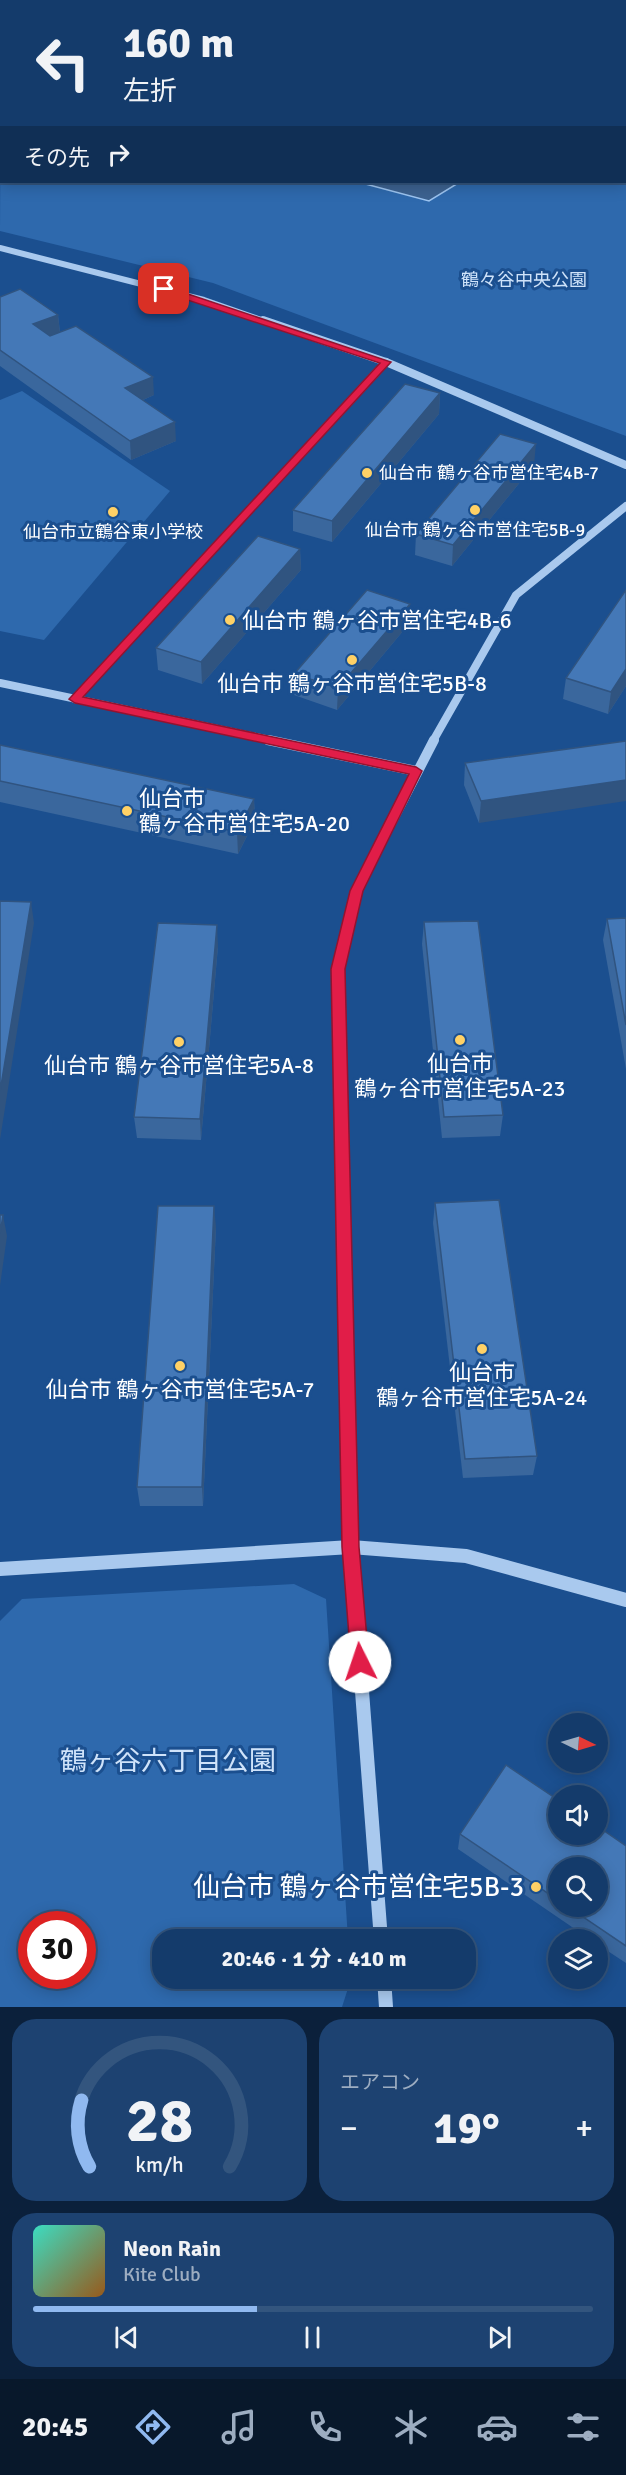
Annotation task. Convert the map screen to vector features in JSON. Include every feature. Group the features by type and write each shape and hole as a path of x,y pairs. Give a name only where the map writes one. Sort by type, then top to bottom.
{"street":[{"path":"0,248 204,300 386,362 626,465"},
{"path":"75,699 386,362"},
{"path":"380,1929 351,1547 338,969 356,891 416,771 516,596 626,506"},
{"path":"0,683 416,771"},
{"path":"0,1569 351,1547 466,1556 611,1594 626,1600"},
{"path":"385,1989 386,2007"}],"green space":[{"name":"鶴々谷中央公園","path":"0,183 626,183 626,436 213,283 0,231"},
{"path":"22,391 170,491 44,640 0,631 0,400"},
{"name":"鶴ヶ谷六丁目公園","path":"294,1584 326,1599 347,1929 152,1929 152,1989 348,1989 342,2007 0,2007 0,1621 22,1599"}],"shaded area":[{"path":"362,183 458,183 429,201"}],"building":[{"path":"20,289 58,315 33,324 50,336 76,326 153,377 125,388 175,422 130,441 0,350 0,297"},
{"path":"405,384 440,393 332,521 293,510"},
{"path":"500,434 536,444 453,545 416,534"},
{"path":"258,536 300,549 201,662 156,648"},
{"path":"367,590 410,604 338,688 294,674"},
{"path":"626,590 626,669 611,692 566,678"},
{"path":"626,741 626,780 481,801 465,763"},
{"path":"0,745 254,799 237,832 0,781"},
{"path":"0,901 31,902 0,1092"},
{"path":"626,918 626,1025 607,919"},
{"name":"仙台市 鶴ヶ谷市営住宅5A-23","path":"478,921 503,1115 444,1117 424,922"},
{"name":"仙台市 鶴ヶ谷市営住宅5A-8","path":"158,923 217,925 200,1119 134,1117"},
{"name":"仙台市 鶴ヶ谷市営住宅5A-24","path":"499,1200 537,1456 465,1459 435,1203"},
{"name":"仙台市 鶴ヶ谷市営住宅5A-7","path":"158,1206 214,1206 202,1487 137,1487"},
{"path":"0,1215 3,1215 0,1234"},
{"path":"506,1765 548,1793 548,1845 608,1845 608,1834 626,1846 626,1946 608,1934 608,1929 601,1929 583,1917 608,1917 608,1857 548,1857 548,1893 460,1834"}],"place":[{"name":"仙台市 鶴ヶ谷市営住宅4B-7","path":"367,473"},
{"name":"仙台市 鶴ヶ谷市営住宅5B-9","path":"475,510"},
{"name":"仙台市立鶴谷東小学校","path":"113,512"},
{"name":"仙台市 鶴ヶ谷市営住宅4B-6","path":"230,620"},
{"name":"仙台市 鶴ヶ谷市営住宅5B-8","path":"352,660"},
{"name":"仙台市 鶴ヶ谷市営住宅5A-20","path":"127,811"},
{"name":"仙台市 鶴ヶ谷市営住宅5A-23","path":"460,1040"},
{"name":"仙台市 鶴ヶ谷市営住宅5A-8","path":"179,1042"},
{"name":"仙台市 鶴ヶ谷市営住宅5A-24","path":"482,1349"},
{"name":"仙台市 鶴ヶ谷市営住宅5A-7","path":"180,1366"},
{"name":"仙台市 鶴ヶ谷市営住宅5B-3","path":"536,1887"}],"route":[{"path":"164,289 204,300 386,362 75,699 416,771 356,891 338,969 351,1547 360,1662"}]}
